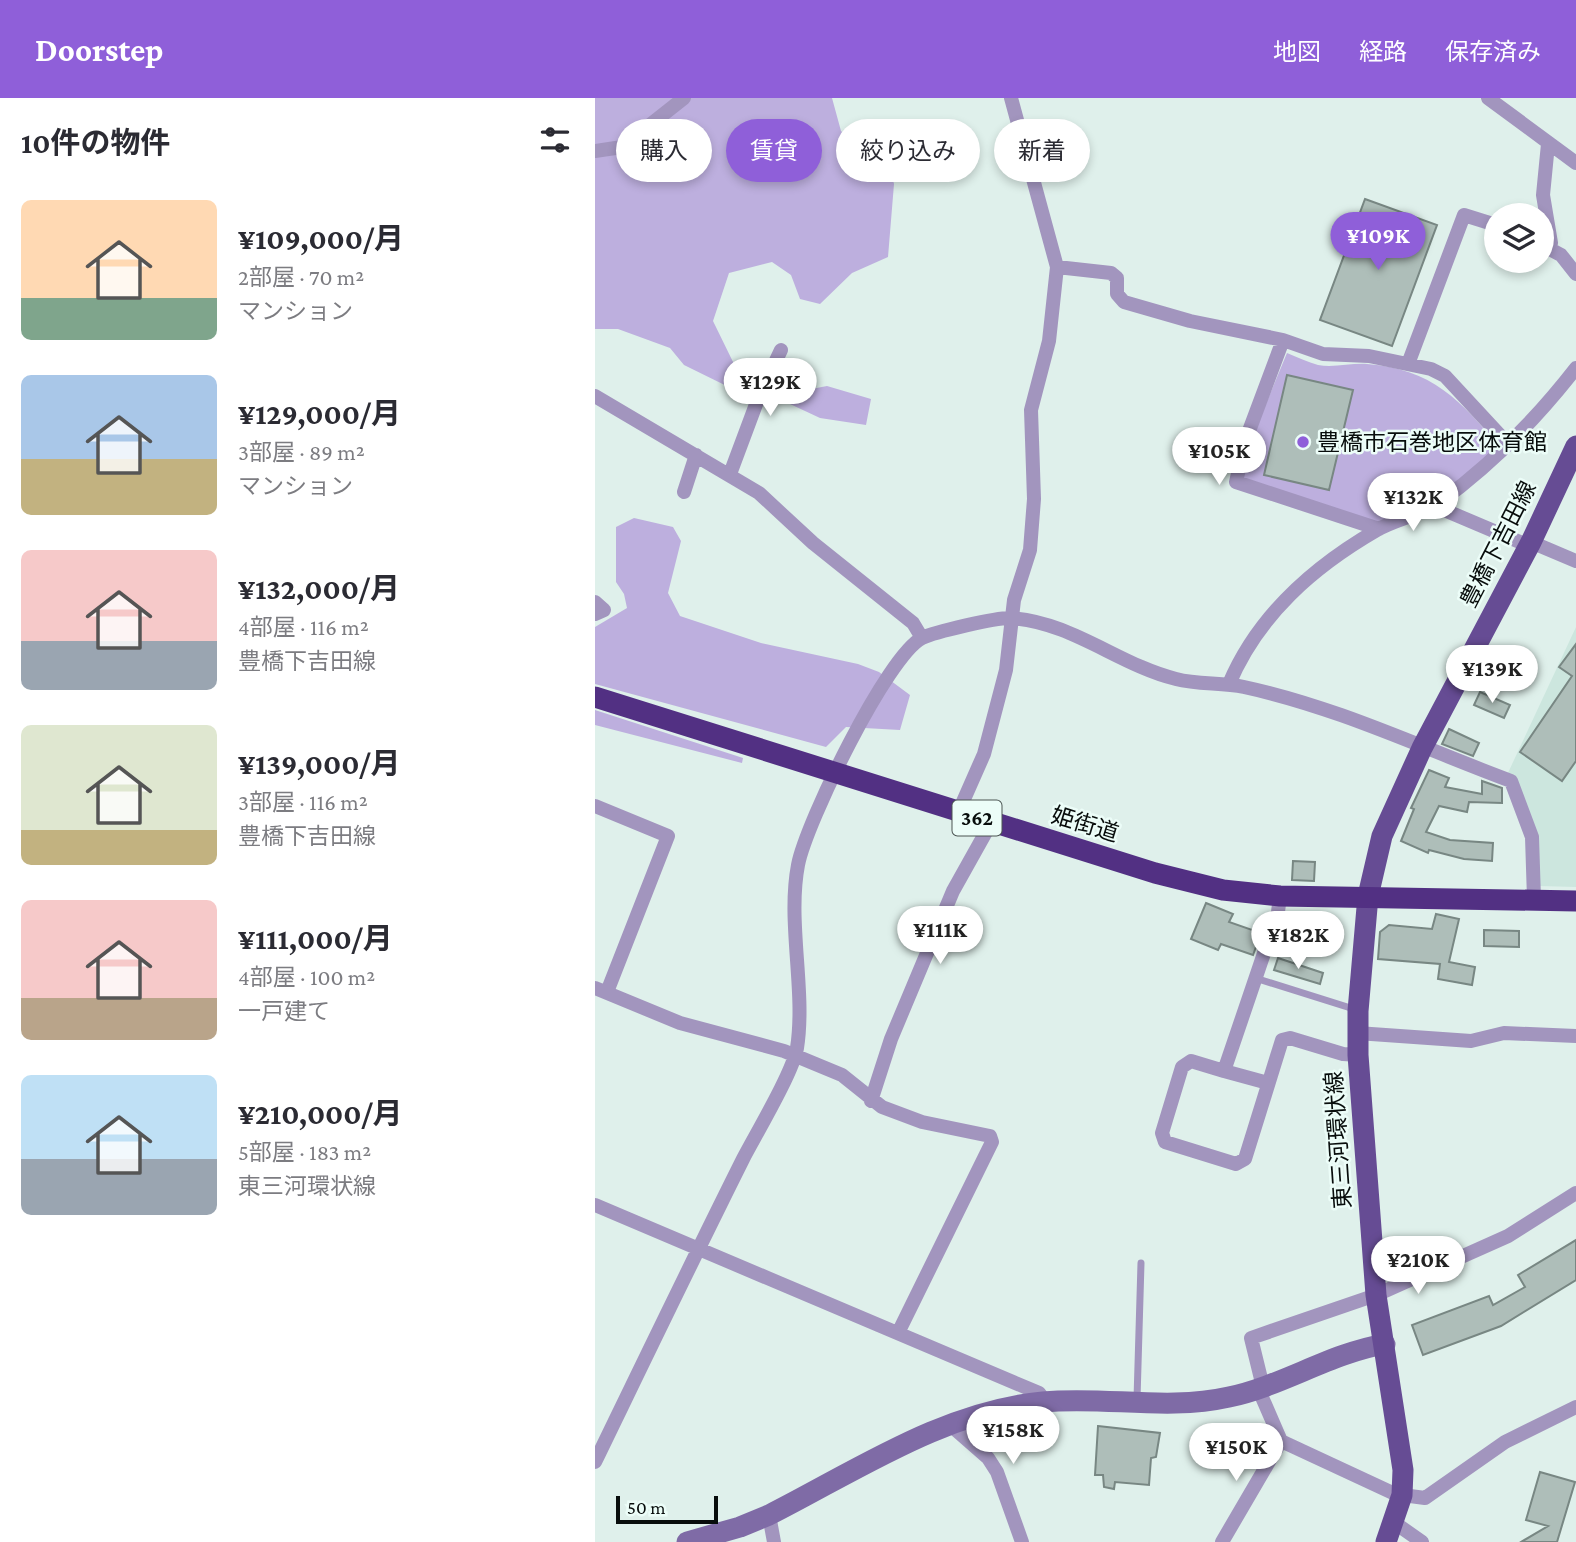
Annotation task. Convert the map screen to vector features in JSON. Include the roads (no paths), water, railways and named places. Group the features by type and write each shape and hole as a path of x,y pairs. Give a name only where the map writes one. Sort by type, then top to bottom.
{"highway":[{"name":"姫街道","path":"595,697 958,813 1166,876 1223,890 1280,896 1576,901"}],"main road":[{"name":"豊橋下吉田線","path":"1368,896 1382,836 1422,748 1530,544 1576,446"},
{"name":"東三河環状線","path":"1368,896 1357,1033 1376,1296 1399,1433 1402,1495 1390,1532"}],"street":[{"path":"595,151 622,147 684,98"},
{"path":"958,813 984,754 1006,670 1011,618 1033,533 1030,419 1049,341 1057,267 1011,98"},
{"path":"1488,98 1548,144 1575,160"},
{"path":"1544,203 1548,144"},
{"path":"1408,364 1464,215 1484,221"},
{"path":"1554,252 1561,255 1576,274"},
{"path":"1057,267 1111,272 1117,278 1117,294 1124,302 1190,321 1283,340 1323,354 1369,356 1408,364 1445,376 1508,444"},
{"path":"1283,340 1246,439 1236,482 1379,529"},
{"path":"730,474 758,399 781,350"},
{"path":"1229,684 1270,615 1304,578 1379,529 1439,503 1540,413 1576,368"},
{"path":"595,396 759,493 813,543 903,615 922,638"},
{"path":"684,492 696,455"},
{"path":"1439,503 1442,509 1576,561"},
{"path":"595,602 604,610 595,614"},
{"path":"595,1462 795,1055 798,864 833,772 889,675 911,646 922,638 1011,618 1078,635 1178,680 1229,684 1342,715 1394,733 1422,748 1511,781 1532,837 1534,900"},
{"path":"595,806 669,836 601,990 680,1023 795,1055 842,1075 871,1101 922,1122 990,1136 992,1142 898,1333"},
{"path":"871,1101 891,1039 953,891 991,822"},
{"path":"1224,1071 1278,912 1280,896"},
{"path":"1357,1033 1471,1041 1504,1033 1576,1036"},
{"path":"1268,1083 1191,1061 1182,1067 1162,1133 1165,1142 1236,1164 1245,1159 1282,1040 1290,1038 1343,1054 1358,1055"},
{"path":"1576,1193 1508,1236 1376,1296 1251,1338 1261,1388 1281,1441 1402,1495 1425,1497 1505,1442 1576,1407"},
{"path":"595,1205 698,1251 1039,1393 1045,1401"},
{"path":"687,1542 740,1527 769,1515 948,1423 984,1412 1045,1401 1201,1402 1261,1388 1385,1344"},
{"path":"948,1423 988,1458 997,1472 1022,1542"},
{"path":"1222,1542 1281,1441"},
{"path":"769,1515 774,1542"},
{"path":"1390,1532 1422,1542"}],"lane":[{"path":"1254,977 1358,1011"},
{"path":"1136,1403 1141,1263"}],"place":[{"name":"豊橋市石巻地区体育館","path":"1303,442"}]}
